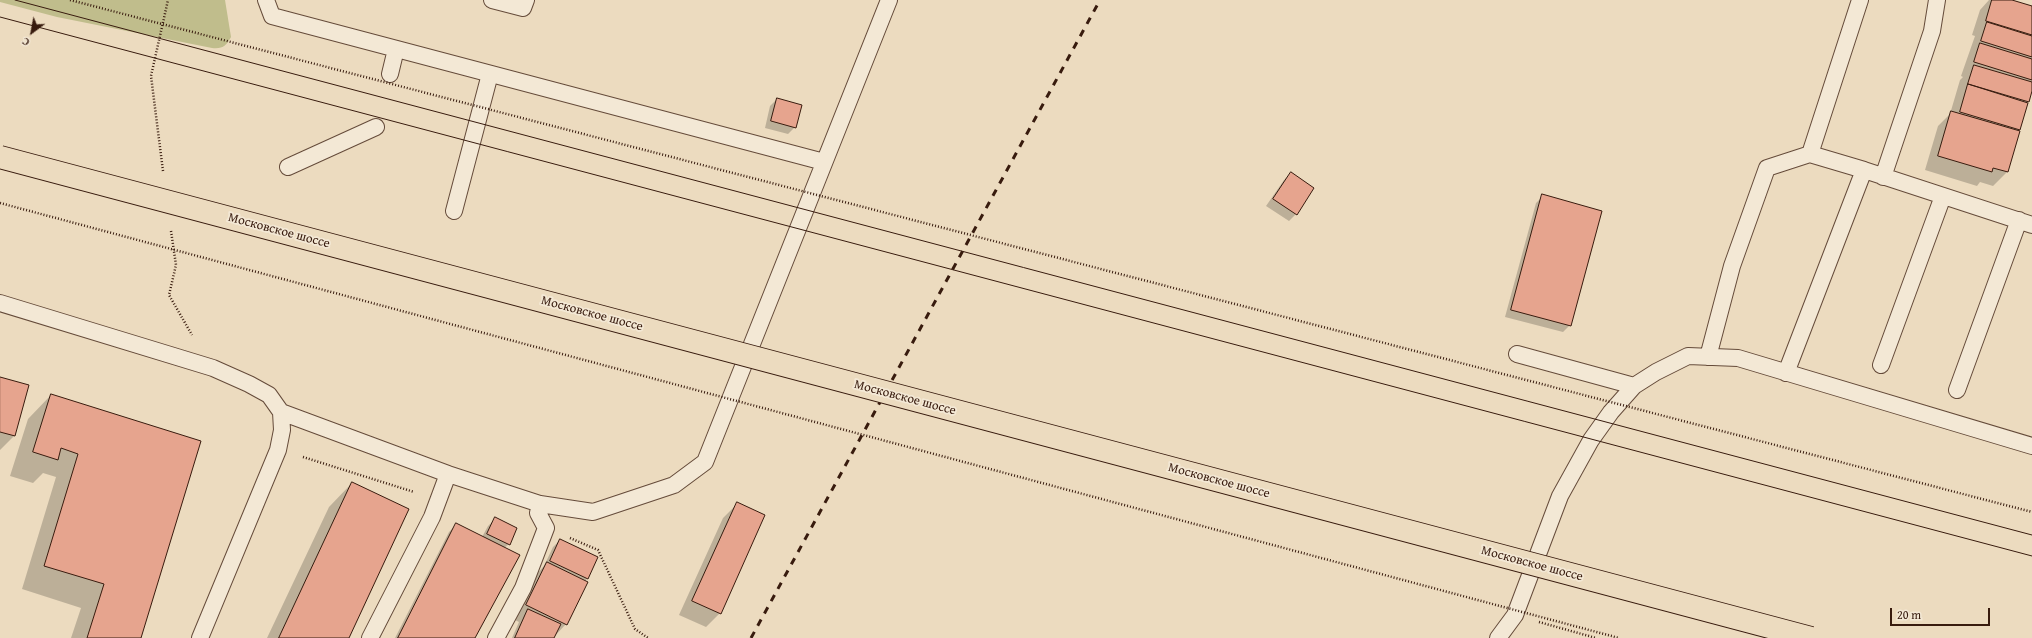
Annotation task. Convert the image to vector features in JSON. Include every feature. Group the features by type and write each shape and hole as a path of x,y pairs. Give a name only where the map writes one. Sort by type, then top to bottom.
{"main road":[{"name":"Московское шоссе","path":"0,157 1811,638"}],"lane":[{"path":"266,0 272,16 824,162"},
{"path":"492,0 524,8 526,0"},
{"path":"281,412 448,474 540,504 593,512 674,485 705,462 889,0"},
{"path":"1810,154 1860,0"},
{"path":"1883,178 1932,31 1937,0"},
{"path":"390,74 396,49"},
{"path":"454,211 490,74"},
{"path":"288,167 376,127"},
{"path":"1708,357 1732,266 1767,168 1810,154 1864,170 1883,178 2025,223 1957,390"},
{"path":"1786,373 1864,170"},
{"path":"1882,365 1943,196"},
{"path":"0,303 212,368 249,384 269,395 281,412 282,430 278,450 200,638"},
{"path":"1517,354 1634,386"},
{"path":"1498,638 1515,615 1560,496 1591,440 1611,412 1634,386 1656,372 1688,356 1738,358 2032,446"},
{"path":"370,638 439,502 448,474"},
{"path":"496,638 523,588 546,528 538,513 540,504"}],"path":[{"path":"70,0 2032,512"},
{"path":"0,203 1619,638"},
{"path":"278,450 423,494 439,502"},
{"path":"546,528 598,550 635,629 648,638"},
{"path":"1515,615 1596,638"}],"shaded area":[{"path":"0,0 225,0 231,37 224,46 212,48 57,17 0,2"}],"building":[{"path":"1992,0 2012,0 2032,6 2032,35 1986,21"},
{"path":"1987,22 2032,36 2032,57 1981,41"},
{"path":"1980,43 2032,59 2032,80 1974,62"},
{"path":"1974,65 2032,82 2032,91 2029,102 1968,84"},
{"path":"1968,84 2028,103 2020,130 1960,112"},
{"path":"777,98 802,105 796,128 771,121"},
{"path":"1951,111 2020,131 2008,172 1993,168 1992,172 1938,156"},
{"path":"1291,172 1314,188 1297,215 1273,199"},
{"path":"1542,194 1602,211 1571,326 1511,310"},
{"path":"0,377 29,385 15,436 0,432"},
{"path":"51,394 201,441 141,638 87,638 104,584 44,566 78,454 61,448 58,460 33,452"},
{"path":"352,482 409,509 349,638 279,638"},
{"path":"737,502 765,515 721,614 692,601"},
{"path":"495,517 517,528 510,545 487,534"},
{"path":"456,523 520,555 475,638 398,638"},
{"path":"560,539 598,557 588,579 550,561"},
{"path":"547,562 588,582 567,625 526,605"},
{"path":"528,609 561,624 554,638 515,638"}],"tram line":[{"path":"15,0 2032,535"},
{"path":"0,17 2032,556"}],"railway":[{"path":"751,638 1100,0"}]}
